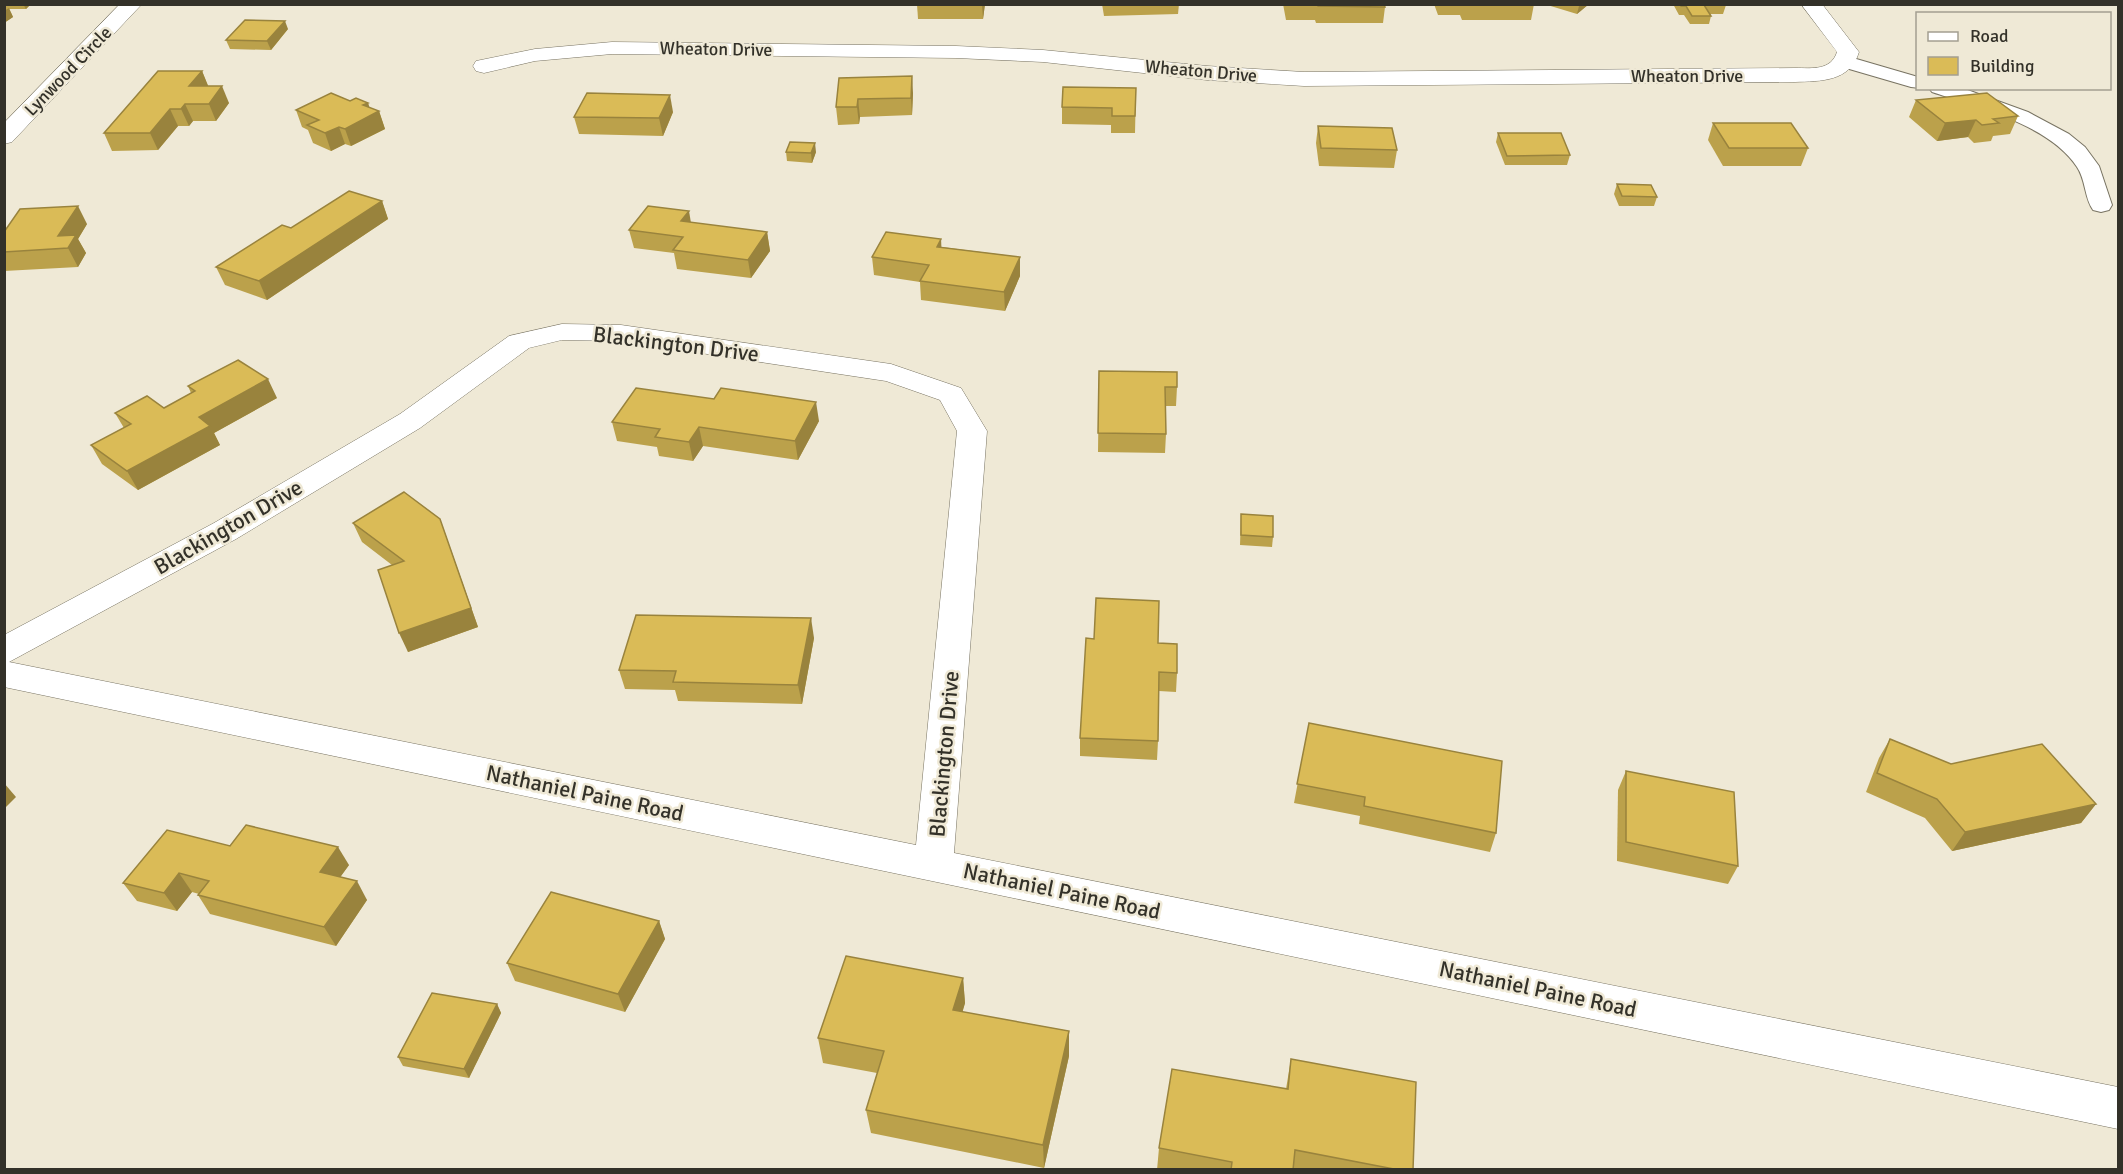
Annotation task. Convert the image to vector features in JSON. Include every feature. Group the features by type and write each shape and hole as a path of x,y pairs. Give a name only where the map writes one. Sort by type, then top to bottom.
{"street":[{"name":"Lynwood Circle","path":"4,137 132,4"},
{"path":"1811,4 1842,42 1848,52 1846,62"},
{"name":"Wheaton Drive","path":"484,66 554,53 612,48 1004,53 1255,77 1304,79 1795,75 1838,70 1846,62"},
{"name":"Blackington Drive","path":"4,651 225,531 399,427 519,342 562,332 621,333 891,373 951,394 972,431 934,865"},
{"name":"Nathaniel Paine Road","path":"4,674 2118,1108"}],"lane":[{"path":"1846,62 1916,82"},
{"path":"1945,90 2002,108 2045,129 2074,148 2088,166 2102,205"}],"building":[{"path":"1317,4 1384,4 1385,7 1318,6"},
{"path":"1680,4 1726,5 1704,5 1711,16 1692,16 1686,6"},
{"path":"245,20 285,21 267,41 226,40"},
{"path":"158,71 202,71 189,86 222,86 209,104 185,104 181,109 170,109 150,133 104,133"},
{"path":"912,76 911,98 858,99 857,107 836,107 839,78"},
{"path":"1063,87 1136,88 1135,116 1112,116 1112,108 1062,107"},
{"path":"331,93 350,101 356,98 368,103 363,105 379,111 345,129 339,127 325,133 307,125 319,120 296,110"},
{"path":"587,93 670,95 659,118 574,117"},
{"path":"1987,93 2018,116 1993,119 1999,123 1982,125 1976,120 1945,123 1916,100"},
{"path":"1713,123 1791,123 1808,148 1729,148"},
{"path":"1318,126 1392,128 1397,150 1321,148"},
{"path":"1498,133 1561,133 1570,155 1507,156"},
{"path":"790,142 815,143 811,153 786,152"},
{"path":"1617,184 1651,185 1657,197 1622,196"},
{"path":"349,191 382,201 259,281 216,267 282,225 291,228"},
{"path":"78,206 58,236 76,235 68,248 4,252 4,232 20,209"},
{"path":"648,206 689,211 681,221 767,232 748,260 673,250 683,237 629,230"},
{"path":"886,232 941,239 937,247 1020,257 1004,292 920,281 929,265 872,257"},
{"path":"238,360 268,379 199,417 210,426 127,471 91,445 131,424 115,413 147,396 164,408 195,391 188,386"},
{"path":"1099,371 1177,372 1177,387 1165,387 1166,434 1098,433"},
{"path":"636,388 714,399 721,388 816,402 795,441 699,427 689,442 655,437 660,429 612,422"},
{"path":"404,492 440,519 471,608 399,633 378,570 404,561 353,523"},
{"path":"1241,514 1273,516 1273,537 1241,535"},
{"path":"1096,598 1159,601 1158,643 1177,644 1177,673 1159,672 1158,741 1080,738 1086,638 1094,639"},
{"path":"636,615 811,618 798,685 673,682 676,671 619,670"},
{"path":"1309,723 1502,761 1496,833 1364,806 1365,797 1297,784"},
{"path":"1890,739 1951,764 2042,744 2096,804 1965,832 1937,799 1877,773"},
{"path":"1626,771 1734,792 1738,866 1626,842"},
{"path":"246,825 338,847 320,872 357,881 324,927 198,895 209,881 179,873 164,893 123,883 167,830 230,846"},
{"path":"551,892 659,921 618,994 507,963"},
{"path":"846,956 963,978 953,1010 1069,1031 1043,1145 866,1110 884,1051 818,1038"},
{"path":"432,993 497,1004 464,1069 398,1057"},
{"path":"1291,1059 1416,1082 1413,1170 1399,1170 1295,1150 1293,1170 1231,1170 1232,1162 1159,1148 1172,1069 1288,1089"}]}
